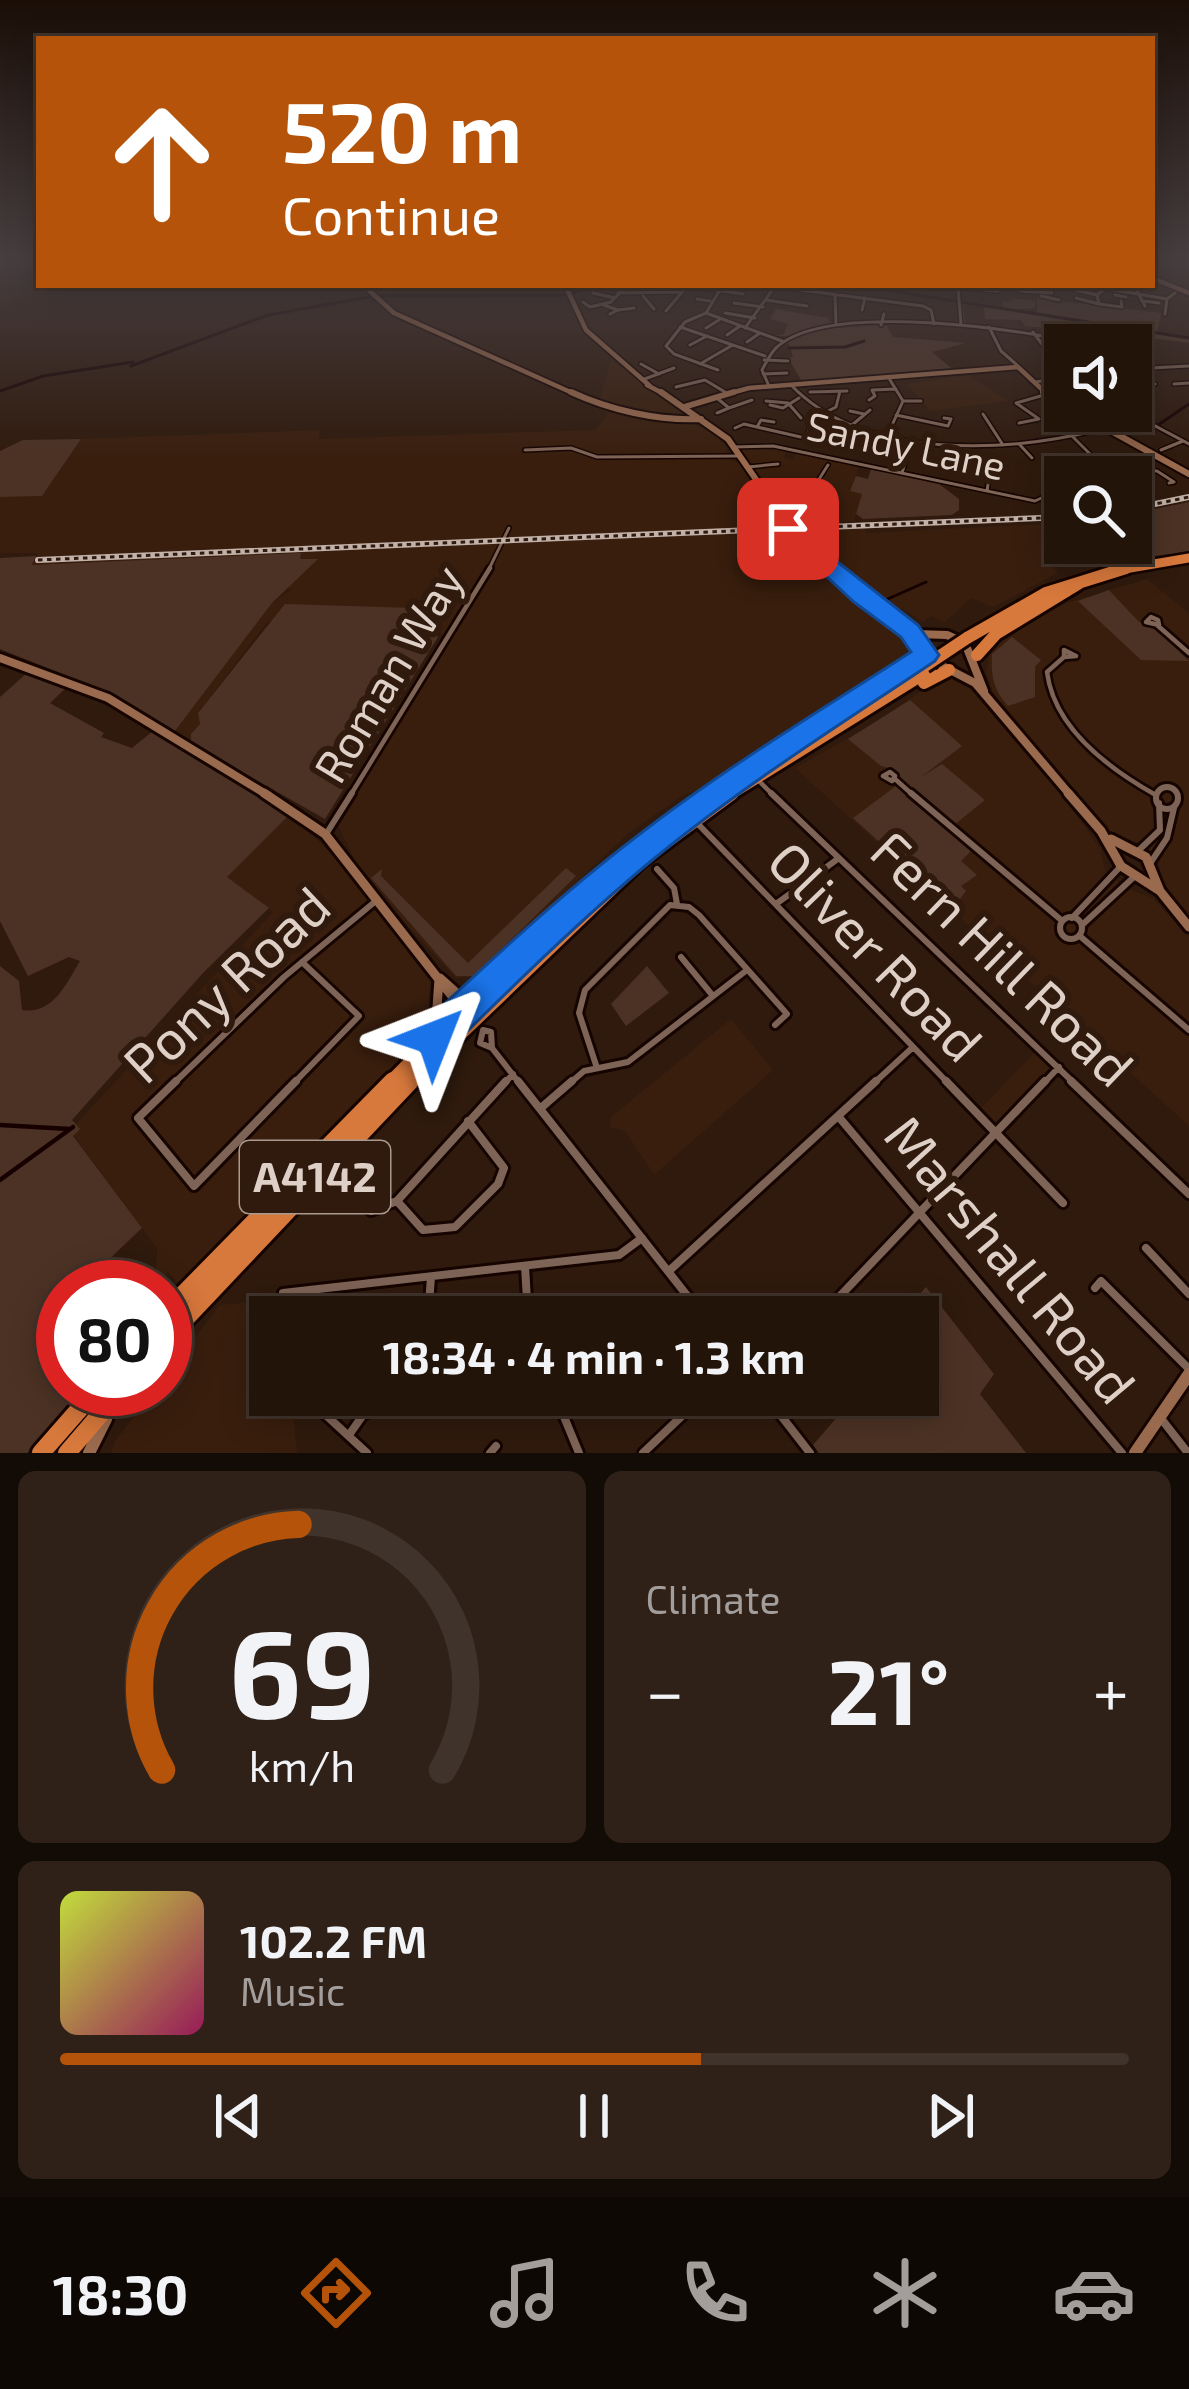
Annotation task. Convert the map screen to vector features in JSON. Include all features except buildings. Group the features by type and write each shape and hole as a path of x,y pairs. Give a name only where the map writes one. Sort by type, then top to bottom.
{"highway":[{"name":"A4142","path":"192,1285 434,1038 534,960 640,860 696,816 790,757 926,660 973,650 1017,605 1141,563 1189,561"},
{"path":"952,637 1040,588 1075,582"},
{"path":"973,650 1075,582"},
{"name":"A4142","path":"192,1310 469,1011 572,908 649,844 741,778 861,710 926,660"},
{"path":"790,757 844,734 953,671"},
{"path":"51,1451 87,1416"}],"street":[{"path":"420,325 598,405 678,420 699,418"},
{"path":"588,325 596,339 645,382 684,406 737,452 788,529 862,596 910,631 952,637 973,650 987,698"},
{"path":"706,328 711,325"},
{"path":"735,325 782,341"},
{"path":"727,335 745,325"},
{"path":"770,386 764,374 765,358 782,341 803,331 837,325 962,326 1044,335"},
{"path":"718,370 672,356 666,346 680,326 746,354 785,360"},
{"path":"989,327 1001,350 1044,392"},
{"path":"1033,332 1033,339 1044,349"},
{"path":"747,342 760,333"},
{"path":"690,346 707,336"},
{"path":"696,364 732,346"},
{"path":"641,364 659,374"},
{"path":"1152,368 1189,366"},
{"path":"684,406 725,392 770,386 1018,367"},
{"path":"645,382 674,368"},
{"path":"764,374 787,373"},
{"path":"676,387 706,379 725,392"},
{"path":"890,380 903,401"},
{"path":"1036,382 1044,380"},
{"path":"1174,384 1189,383"},
{"path":"791,385 799,398 822,414 912,439 1020,445 1090,432"},
{"path":"868,400 875,397 872,390 896,388"},
{"path":"810,392 844,391 836,406 822,414"},
{"path":"714,395 729,408"},
{"path":"1019,423 1039,418 1016,403 1044,395"},
{"path":"768,403 799,398"},
{"path":"717,413 752,400"},
{"path":"903,401 921,401"},
{"path":"888,434 903,401"},
{"path":"788,403 801,418"},
{"path":"852,425 870,410"},
{"path":"850,411 864,414"},
{"path":"983,414 1003,445"},
{"path":"896,415 944,427 949,418"},
{"path":"757,427 761,420 774,422"},
{"path":"739,429 742,424 805,438 809,430"},
{"path":"1152,424 1184,441"},
{"path":"991,425 1002,425"},
{"path":"847,442 861,445 867,429"},
{"path":"773,446 778,432"},
{"path":"1116,432 1189,474"},
{"path":"1161,450 1189,434"},
{"name":"Sandy Lane","path":"1073,437 1095,456"},
{"path":"902,473 912,439"},
{"path":"941,443 941,455"},
{"path":"1020,445 1031,457 1022,455"},
{"name":"Sandy Lane","path":"525,450 576,449 597,457 724,457 773,446 1035,501 1044,497"},
{"path":"749,467 778,464"},
{"path":"759,482 816,484 828,465"},
{"path":"987,491 991,465"},
{"path":"1152,471 1174,482 1169,483"},
{"name":"Roman Way","path":"325,834 504,544 509,528"},
{"path":"1157,626 1189,653"},
{"path":"910,631 926,660 953,671 987,698 1101,830 1146,872 1189,926"},
{"path":"926,660 930,637"},
{"path":"953,671 969,672 973,650"},
{"path":"1064,657 1047,672 1052,703 1116,772 1154,794 1160,830 1126,856 1072,919"},
{"path":"0,658 108,698 289,806 325,834 469,1011"},
{"path":"895,779 1060,919 1064,935 1082,937 1189,1030"},
{"name":"Fern Hill Road","path":"760,782 1189,1194"},
{"path":"1154,794 1165,789 1180,799 1189,798"},
{"path":"1082,937 1082,926 1146,872 1167,838 1180,799"},
{"path":"1158,802 1174,808"},
{"name":"Oliver Road","path":"698,824 1063,1203"},
{"path":"1126,856 1146,872"},
{"path":"775,904 839,858"},
{"path":"657,869 674,888 677,904"},
{"name":"Pony Road","path":"302,962 359,1016 194,1186 138,1118 302,962 377,900"},
{"path":"596,1065 596,1052 579,1013 586,990 661,910 677,904 699,915 789,1017 775,1025"},
{"path":"1060,919 1072,919 1082,926"},
{"path":"681,957 713,996"},
{"path":"540,1108 571,1078 596,1065 628,1062 747,970"},
{"path":"434,1038 439,977"},
{"path":"493,1048 688,1296"},
{"path":"669,1272 912,1048"},
{"path":"840,1296 1059,1067"},
{"path":"364,1204 370,1211 397,1201 513,1074"},
{"name":"Marshall Road","path":"838,1116 1122,1453"},
{"path":"397,1201 423,1230 455,1227 498,1184 504,1168 468,1121"},
{"path":"289,1296 289,1292 625,1254 642,1238"},
{"path":"1146,1248 1189,1294"},
{"path":"525,1266 527,1296"},
{"path":"429,1296 431,1277"},
{"path":"1095,1288 1101,1280 1189,1372 1135,1453"},
{"path":"89,1453 103,1416"},
{"path":"328,1416 368,1453"},
{"path":"349,1435 362,1416"},
{"path":"564,1416 580,1453"},
{"path":"643,1453 682,1416"},
{"path":"781,1416 810,1453"},
{"path":"1160,1417 1188,1453"}],"shaded area":[{"path":"788,325 828,325 805,330 881,325 893,337 966,343 932,352 957,373 804,385 788,358 793,357 789,344 781,341 789,336 773,336 784,334"},
{"path":"1152,325 1159,325 1157,332 1189,338 1189,343 1152,338"},
{"path":"611,360 674,403 686,417 633,412 599,401"},
{"path":"968,375 1009,401 930,411 907,384"},
{"path":"609,413 694,424 716,435 727,449 725,454 649,458 739,463 787,539 915,640 920,654 750,753 704,788 685,794 629,833 475,977 456,978 412,931 356,862 338,826 447,639 416,613 267,622 198,713 200,724 191,734 191,743 175,731 272,603 292,589 32,565 38,553 0,553 0,497 42,496 81,439 320,430 319,439 595,430"},
{"path":"81,439 42,496 0,497 0,451 23,440"},
{"path":"744,447 786,451 784,458 793,460 796,453 859,466 851,491 862,494 854,522 792,523 743,452"},
{"path":"871,469 939,484 959,499 959,510 952,515 863,519 856,514 862,494 850,491 856,476 868,479"},
{"path":"1189,502 1189,552 1152,556 1152,510"},
{"path":"1044,524 1044,564 1058,573 993,607 971,598 944,623 932,616 923,622 902,608 892,614 822,557 827,555 817,540 806,541 797,531 864,528 866,533"},
{"path":"301,553 300,559 318,559 272,603 175,731 115,695 0,649 0,558 36,556 32,565"},
{"path":"1147,579 1189,613 1189,918 1163,884 1157,855 1140,843 1114,835 1014,721 994,695 986,672 990,653 999,643 1044,614"},
{"path":"1109,590 1139,622 1157,630 1189,661 1141,660 1078,601"},
{"path":"285,604 415,608 438,637 325,819 191,743 191,734 200,724 198,713"},
{"path":"1012,637 1041,660 1035,667 1035,697 1008,706 994,682 992,654"},
{"path":"27,673 66,688 50,703 104,733 101,737 132,748 153,731 290,814 227,877 269,908 203,973 72,1120 80,1129 73,1136 142,1228 108,1260 36,1260 36,1416 63,1416 27,1453 0,1453 0,966 19,981 22,1010 33,1010 57,996 80,961 69,957 28,976 0,921 0,697"},
{"path":"955,676 968,683 1065,799 1101,850 1105,870 1124,887 1152,898 1189,935 1189,1126 795,768 875,723 941,677"},
{"path":"910,700 962,746 921,777 942,764 985,800 954,825 901,781 896,770 881,766 848,739"},
{"path":"896,786 972,850 961,861 977,875 961,886 966,891 960,899 945,890 939,896 853,818"},
{"path":"290,814 338,860 430,980 427,1037 192,1275 192,1260 156,1260 157,1248 73,1135 79,1129 76,1124 273,912 227,877"},
{"path":"566,868 576,876 474,976 456,976 371,878 382,869 381,876 468,963"},
{"path":"647,966 669,993 626,1026 611,1004"},
{"path":"731,1019 773,1070 654,1175 625,1131 609,1127 612,1116"},
{"path":"1037,1050 1052,1065 993,1127 977,1112"},
{"path":"249,1302 249,1416 293,1416 297,1453 111,1453 134,1416 192,1416 192,1341 220,1305"},
{"path":"939,1304 994,1374 980,1394 1026,1453 819,1453 813,1445 838,1416 939,1416"}],"waterway":[{"path":"131,366 242,325"},
{"path":"1106,325 1189,338"},
{"path":"789,348 845,347 864,341"},
{"path":"0,391 43,376 133,362"},
{"path":"1158,425 1189,404"},
{"path":"881,602 926,582"},
{"path":"0,1125 69,1129"},
{"path":"0,1180 73,1127"}],"railway":[{"path":"1152,505 1189,497"},
{"path":"38,560 1044,518"}],"route":[{"path":"434,1038 556,921 649,844 769,757 926,655 910,631 862,596 788,529"}]}
